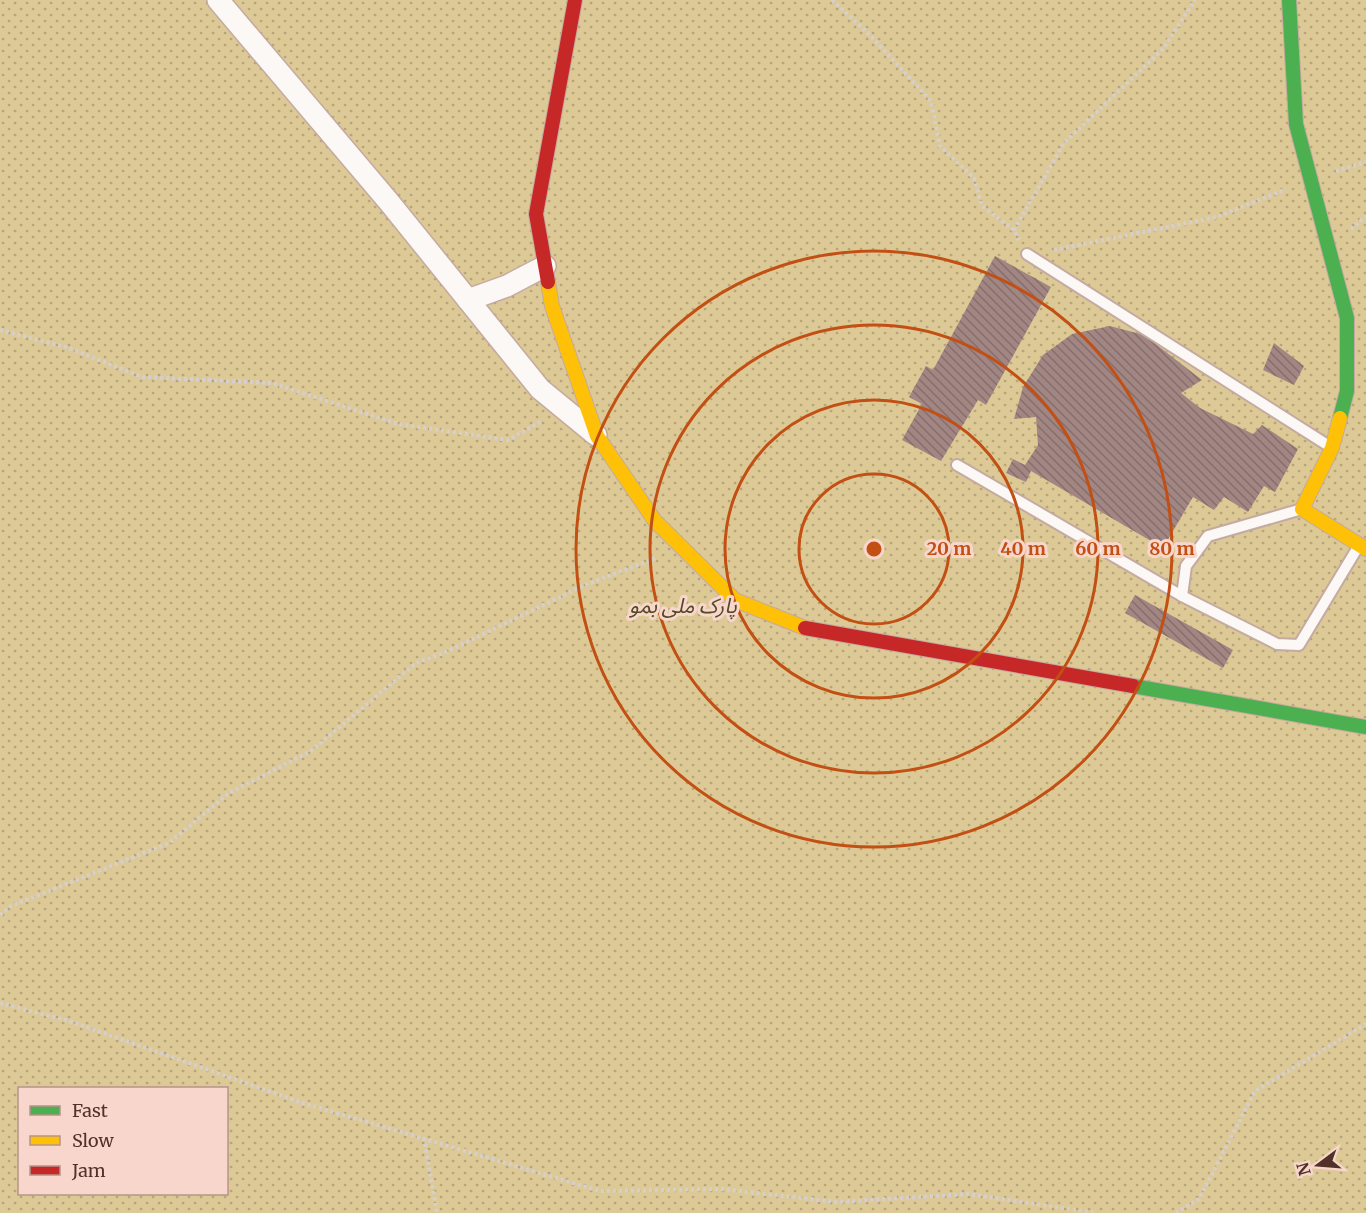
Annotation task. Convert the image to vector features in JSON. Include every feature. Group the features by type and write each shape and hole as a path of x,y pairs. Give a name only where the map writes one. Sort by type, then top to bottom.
{"street":[{"path":"218,0 390,202 540,389 597,436"},
{"path":"575,0 536,214 552,306 597,436 655,521 735,600 806,628 1366,727"},
{"path":"1289,0 1296,124 1347,318 1347,391 1332,448 1302,509 1362,547"},
{"path":"468,300 507,286 545,266"}],"lane":[{"path":"1027,254 1332,448"},
{"path":"957,465 1182,596 1277,644 1299,645 1362,547"},
{"path":"1182,596 1186,566 1209,536 1302,509"}],"path":[{"path":"832,0 871,36 931,101 940,146 974,178 982,206 1014,230 1027,254 1217,217 1310,179 1366,162"},
{"path":"1014,230 1064,143 1163,49 1195,0"},
{"path":"0,330 69,348 142,377 272,383 398,424 497,439 508,440 564,409"},
{"path":"0,915 11,906 169,843 229,793 311,751 416,663 446,652 585,585 682,548"},
{"path":"0,1003 69,1021 303,1103 600,1191 721,1189 837,1202 968,1194 1096,1213"},
{"path":"1176,1213 1199,1199 1255,1091 1366,1024"},
{"path":"424,1138 436,1213"}],"green space":[{"name":"پارک ملی بمو","path":"0,0 1366,0 1366,1213 0,1213"}],"building":[{"path":"995,256 1051,287 986,405 978,400 941,461 902,440 922,404 909,397 926,366 933,370"},
{"path":"1110,326 1144,335 1202,380 1181,393 1200,408 1253,434 1262,425 1298,449 1275,492 1264,486 1248,512 1224,497 1214,510 1193,497 1163,548 1031,471 1026,482 1006,473 1013,459 1025,465 1038,445 1036,417 1014,419 1023,387 1043,355 1072,334"},
{"path":"1274,343 1304,366 1294,385 1263,370"},
{"path":"1135,595 1233,650 1223,668 1125,613"}],"traffic: fast":[{"path":"1289,0 1296,124 1347,318 1347,391 1340,418"},
{"path":"1133,686 1366,727"}],"traffic: slow":[{"path":"548,282 552,306 597,436 655,521 735,600 805,628"},
{"path":"1340,418 1332,448 1302,509 1366,549"}],"traffic: jam":[{"path":"548,282 536,214 575,0"},
{"path":"805,628 1133,686"}]}
